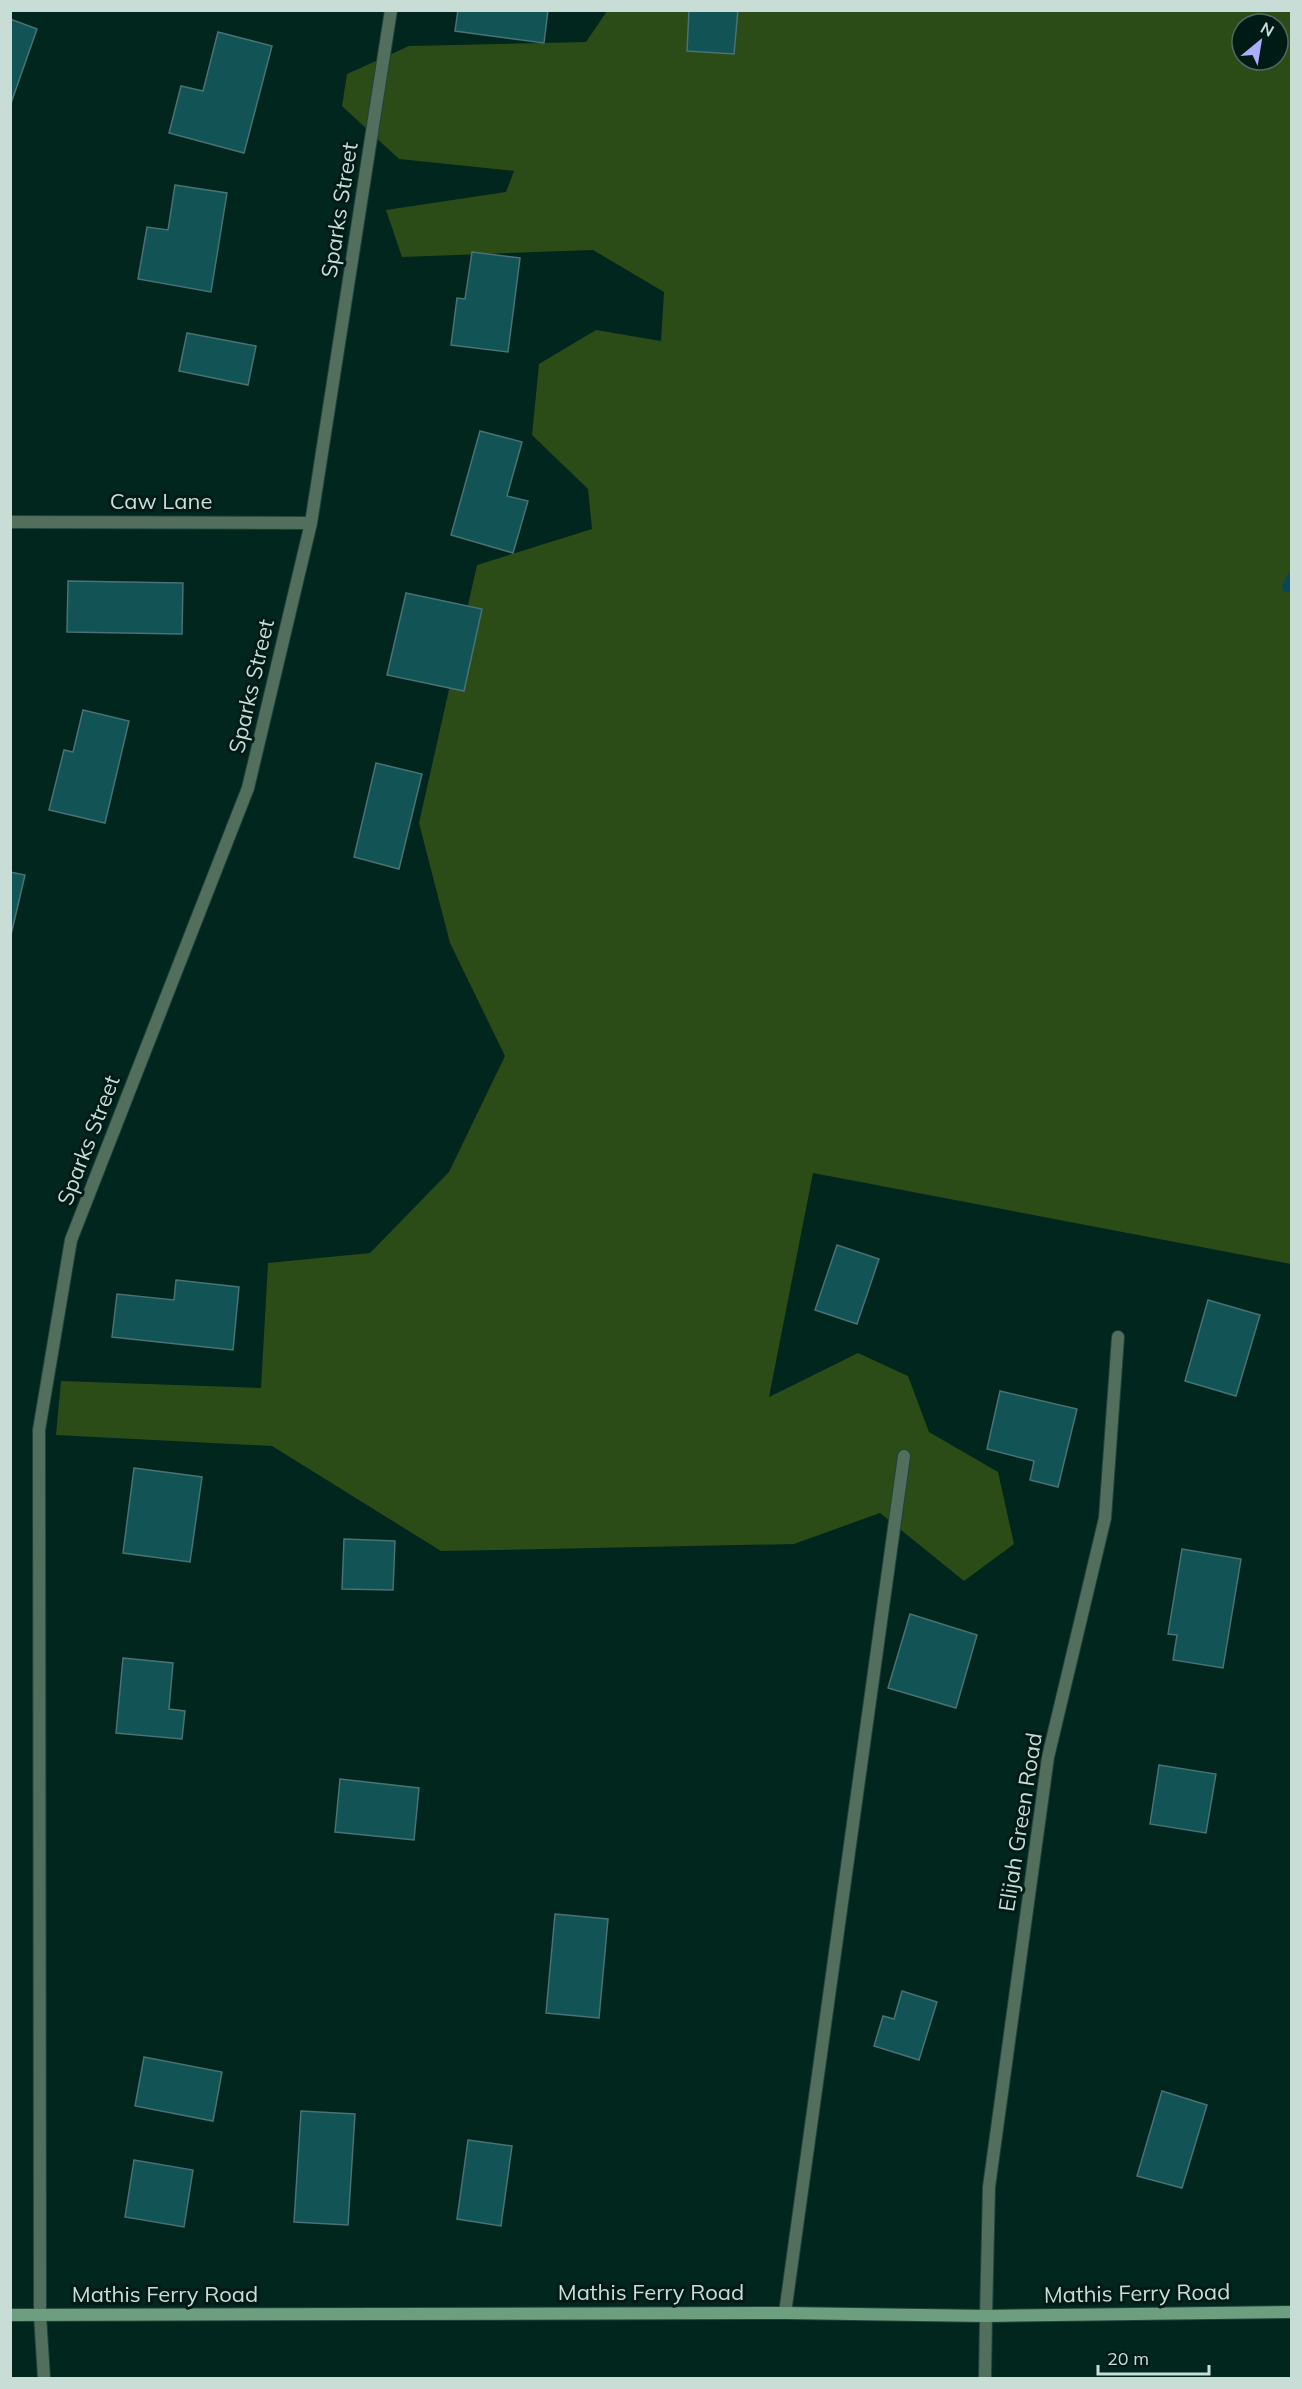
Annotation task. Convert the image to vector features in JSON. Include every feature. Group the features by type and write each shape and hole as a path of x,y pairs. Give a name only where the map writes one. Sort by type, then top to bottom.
{"main road":[{"name":"Mathis Ferry Road","path":"10,2315 785,2313 986,2316 1292,2312"}],"street":[{"name":"Sparks Street","path":"44,2379 40,2315 39,1430 71,1240 248,788 311,522 391,10"},
{"name":"Caw Lane","path":"10,522 311,522"},
{"name":"Elijah Green Road","path":"985,2379 989,2187 1048,1757 1105,1518 1118,1337"},
{"path":"785,2313 904,1456"}],"green space":[{"path":"607,11 1291,11 1291,1264 813,1173 769,1397 858,1353 908,1376 929,1432 998,1472 1014,1544 964,1581 880,1513 794,1544 441,1551 272,1446 56,1435 61,1381 261,1388 268,1263 370,1253 449,1172 505,1056 450,943 419,823 477,565 592,529 588,489 532,435 539,364 596,330 661,341 664,292 593,250 402,257 386,210 506,192 514,171 399,159 342,106 347,74 409,46 586,42"}],"building":[{"path":"458,10 548,10 544,43 455,31"},
{"path":"689,10 738,10 734,54 687,51"},
{"path":"10,19 37,29 10,106"},
{"path":"218,32 272,46 244,153 169,133 181,86 203,91"},
{"path":"175,185 227,193 211,292 138,279 147,227 168,230"},
{"path":"472,252 520,258 508,352 451,345 457,298 465,299"},
{"path":"187,333 256,346 248,385 179,371"},
{"path":"480,431 522,442 507,496 528,501 513,553 451,535"},
{"path":"68,581 183,583 182,634 67,632"},
{"path":"406,593 482,609 464,691 387,675"},
{"path":"83,710 129,721 105,823 49,810 64,750 73,752"},
{"path":"376,763 422,774 399,869 354,857"},
{"path":"10,872 25,875 10,939"},
{"path":"837,1245 879,1259 857,1324 815,1310"},
{"path":"176,1280 239,1287 233,1350 112,1337 117,1294 174,1300"},
{"path":"1208,1300 1260,1315 1236,1396 1185,1381"},
{"path":"1000,1391 1077,1409 1058,1487 1030,1480 1034,1461 987,1449"},
{"path":"134,1468 202,1477 190,1562 123,1553"},
{"path":"344,1539 395,1541 393,1590 342,1589"},
{"path":"1182,1549 1241,1559 1223,1668 1173,1660 1177,1635 1168,1634"},
{"path":"910,1614 977,1635 956,1708 888,1688"},
{"path":"123,1658 173,1663 169,1709 185,1711 182,1739 116,1733"},
{"path":"1159,1765 1216,1774 1206,1833 1150,1824"},
{"path":"340,1779 419,1788 414,1840 335,1832"},
{"path":"555,1914 608,1919 599,2018 546,2013"},
{"path":"902,1991 937,2002 919,2060 874,2046 883,2016 894,2019"},
{"path":"144,2057 222,2072 213,2121 135,2106"},
{"path":"1162,2091 1207,2105 1182,2188 1137,2176"},
{"path":"301,2111 355,2114 348,2225 294,2222"},
{"path":"468,2140 512,2146 501,2226 457,2219"},
{"path":"134,2160 193,2170 184,2227 125,2217"}],"waterway":[{"path":"1287,587 1292,577"}]}
